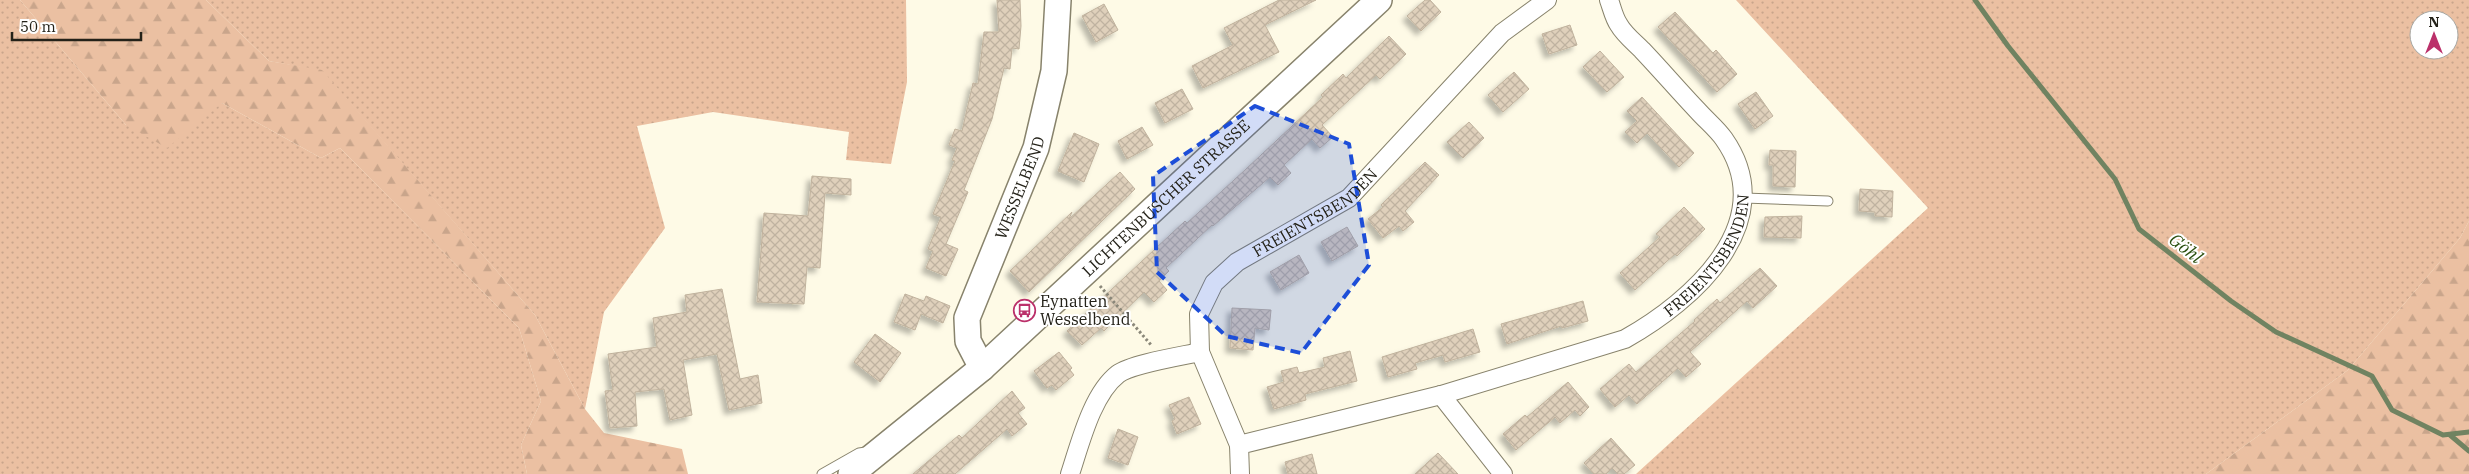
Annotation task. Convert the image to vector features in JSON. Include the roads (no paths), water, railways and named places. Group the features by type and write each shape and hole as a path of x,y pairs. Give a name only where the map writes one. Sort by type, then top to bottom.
{"street":[{"name":"WESSELBEND","path":"982,368 968,341 967,318 1036,148 1054,71 1058,0"},
{"name":"LICHTENBUSCHER STRASSE","path":"851,474 982,368 1379,0"},
{"name":"FREIENTSBENDEN","path":"1240,474 1239,445 1200,352 1199,314 1214,283 1237,262 1349,198 1502,33 1547,0"},
{"name":"FREIENTSBENDEN","path":"1239,445 1441,395 1625,339 1648,326 1700,284 1733,241 1744,198 1739,169 1724,140 1618,24 1609,0"},
{"path":"1070,474 1094,404 1118,374 1164,359 1200,352"},
{"path":"1441,395 1503,474"}],"lane":[{"path":"1744,198 1828,201"},
{"name":"LICHTENBUSCHER STRASSE","path":"822,474 858,453 880,450"}],"waterway":[{"name":"Göhl","path":"1975,0 2008,46 2115,179 2139,229 2231,301 2276,332 2372,376 2392,410 2443,435 2469,432"},
{"name":"Göhl","path":"2450,435 2469,451"}],"place":[{"name":"Eynatten Wesselbend","path":"1024,310"}]}
